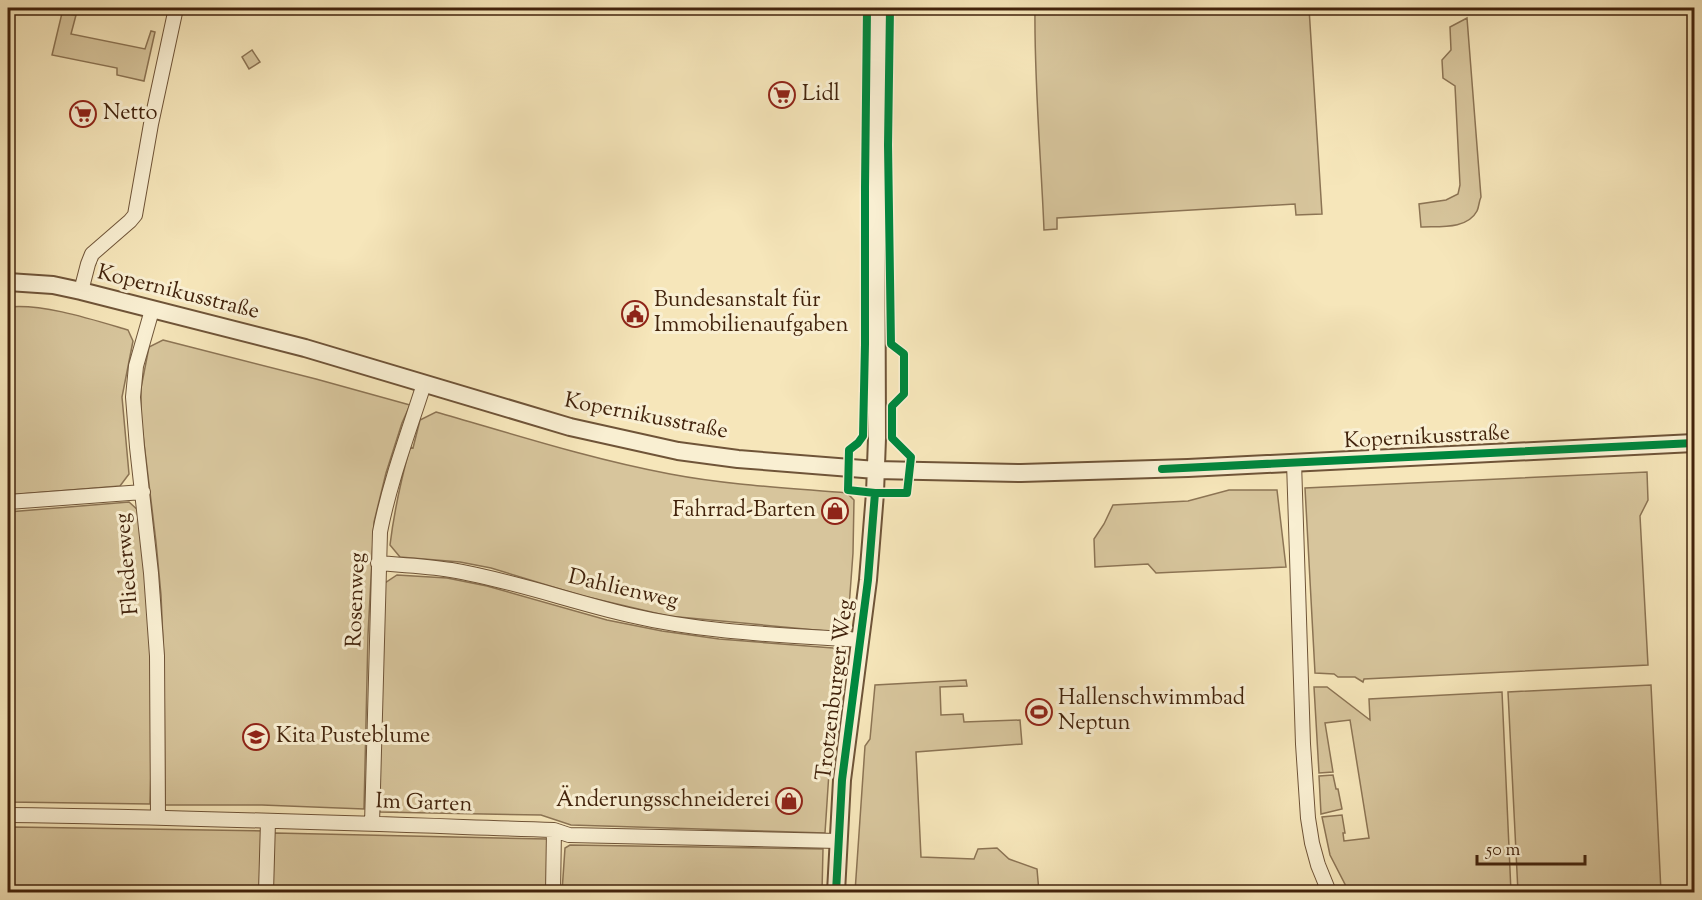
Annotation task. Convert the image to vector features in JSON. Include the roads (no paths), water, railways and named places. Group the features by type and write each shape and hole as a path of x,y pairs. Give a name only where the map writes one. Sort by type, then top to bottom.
{"street":[{"path":"81,291 92,254 135,215 151,124 176,8"},
{"name":"Trotzenburger Weg","path":"836,892 842,780 870,560 876,470 878,8"},
{"name":"Kopernikusstraße","path":"8,282 53,285 81,291 305,348 570,427 678,451 738,459 876,470 1048,473 1695,443"},
{"name":"Fliederweg","path":"152,310 136,366 133,397 157,656 158,817"},
{"name":"Rosenweg","path":"372,824 380,532 387,500 424,384"},
{"path":"1294,462 1308,818 1318,865 1329,892"},
{"path":"8,502 143,492"},
{"name":"Dahlienweg","path":"378,563 450,570 629,616 691,627 727,632 861,640"},
{"name":"Im Garten","path":"8,815 158,817 554,830 569,835 838,841"},
{"path":"266,892 268,821"},
{"path":"553,892 554,830"}],"place":[{"name":"Lidl","path":"782,95"},
{"name":"Netto","path":"83,114"},
{"name":"Bundesanstalt für Immobilienaufgaben","path":"635,314"},
{"name":"Fahrrad-Barten","path":"835,511"},
{"name":"Hallenschwimmbad Neptun","path":"1039,712"},
{"name":"Kita Pusteblume","path":"256,737"},
{"name":"Änderungsschneiderei","path":"789,801"}]}
